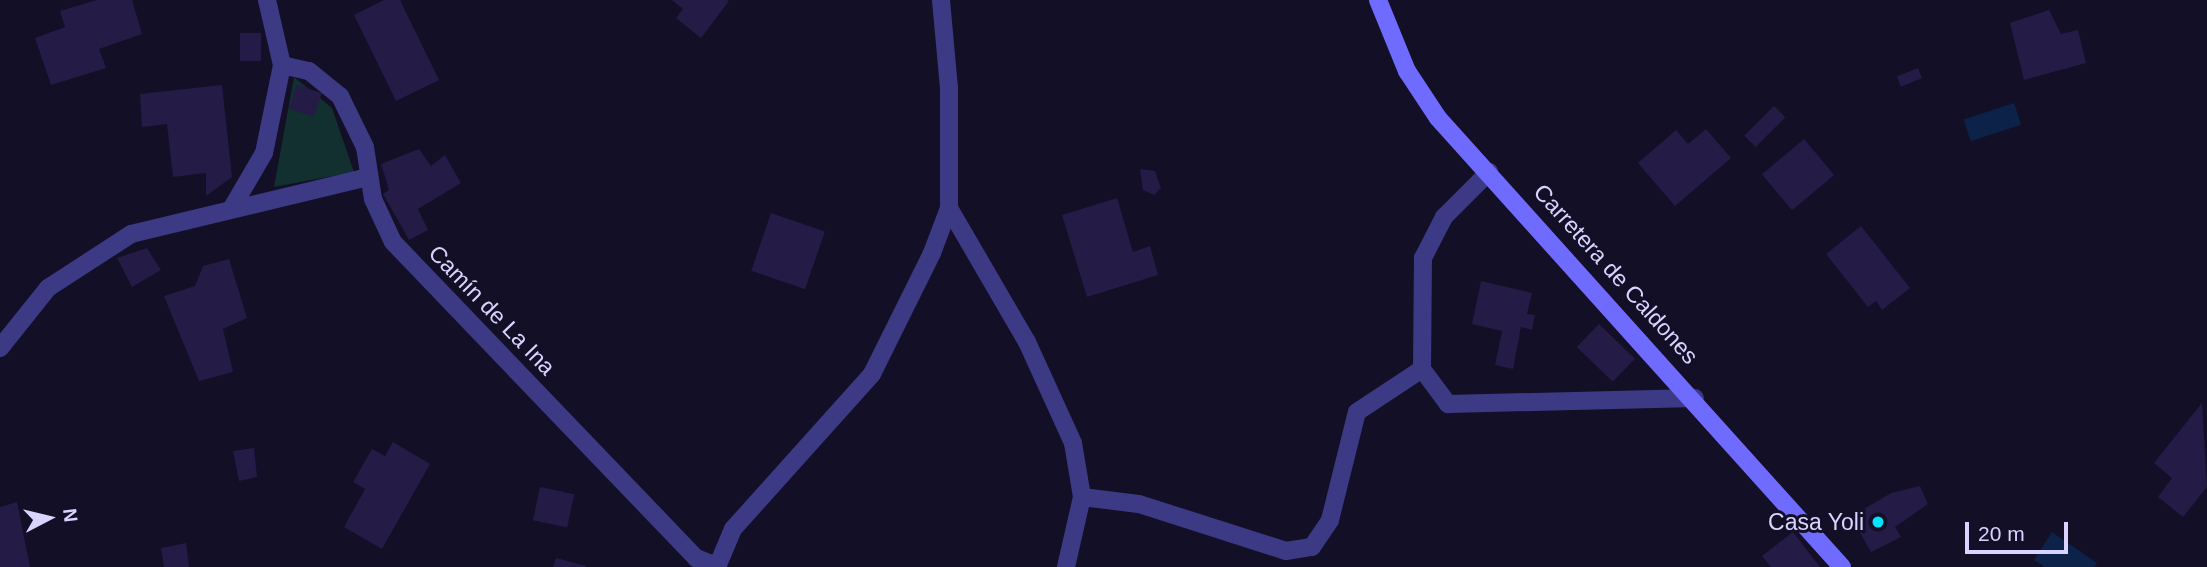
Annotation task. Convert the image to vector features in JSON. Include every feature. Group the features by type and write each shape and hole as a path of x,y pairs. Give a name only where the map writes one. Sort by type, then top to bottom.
{"street":[{"path":"233,206 264,153 282,65 267,0"},
{"path":"717,566 733,529 872,374 949,208 949,88 941,0"},
{"name":"Carretera de Caldones","path":"1378,0 1407,71 1438,118 1695,398 1842,567"},
{"name":"Camín de La Ina","path":"282,65 309,71 340,96 365,147 369,177 393,242 696,558 717,566"},
{"path":"1489,172 1444,217 1423,258 1422,369 1448,404 1695,398"},
{"path":"0,348 48,288 77,266 131,234 233,206 369,177"},
{"path":"949,208 1027,342 1073,443 1082,497 1066,567"},
{"path":"1082,497 1139,504 1286,551 1312,547 1330,520 1357,412 1422,369"}],"green space":[{"path":"294,77 332,108 354,172 274,187"}],"water":[{"path":"2014,103 2021,125 1971,141 1964,119"},
{"path":"2052,532 2097,563 2095,567 2045,567 2034,560"}],"building":[{"path":"97,0 132,0 142,34 99,49 106,68 51,85 35,38 65,27 60,11"},
{"path":"384,0 400,0 439,80 396,101 354,15"},
{"path":"672,0 729,1 701,38 676,18 683,9"},
{"path":"2049,10 2061,34 2078,30 2086,63 2024,80 2010,23"},
{"path":"240,33 261,33 261,61 240,61"},
{"path":"1918,68 1922,78 1901,87 1897,77"},
{"path":"222,85 232,177 206,196 206,173 173,177 167,124 142,127 140,94"},
{"path":"297,85 322,93 314,117 289,109"},
{"path":"1774,106 1785,117 1756,147 1744,136"},
{"path":"1706,129 1731,158 1675,206 1638,163 1676,130 1688,144"},
{"path":"1804,139 1834,175 1792,210 1762,174"},
{"path":"419,149 431,166 445,155 461,183 418,209 428,230 409,240 383,194 389,190 381,164"},
{"path":"1140,169 1155,171 1161,188 1154,195 1143,190"},
{"path":"1117,198 1133,252 1150,246 1158,275 1087,297 1062,215"},
{"path":"771,213 825,232 805,289 751,271"},
{"path":"1861,226 1910,288 1882,310 1876,301 1868,307 1826,254"},
{"path":"147,248 161,270 132,287 117,258"},
{"path":"229,259 247,318 223,329 233,372 199,381 164,296 195,286 203,266"},
{"path":"1481,281 1532,293 1527,314 1535,315 1532,330 1521,327 1513,369 1495,365 1502,331 1472,324"},
{"path":"1599,324 1635,359 1613,382 1577,347"},
{"path":"2202,403 2207,487 2183,517 2158,497 2172,478 2154,463"},
{"path":"393,442 430,464 382,549 344,527 365,489 353,482 372,449 385,456"},
{"path":"254,448 257,477 239,481 233,451"},
{"name":"Casa Yoli","path":"1920,486 1928,504 1895,527 1901,537 1871,552 1851,517 1891,493"},
{"path":"540,487 574,494 567,528 533,520"},
{"path":"17,502 30,567 0,567 0,507"},
{"path":"1793,532 1820,567 1771,567 1762,556"},
{"path":"186,543 189,567 164,567 161,548"},
{"path":"556,558 586,566 586,567 553,567"}],"place":[{"name":"Casa Yoli","path":"1878,522"}]}
